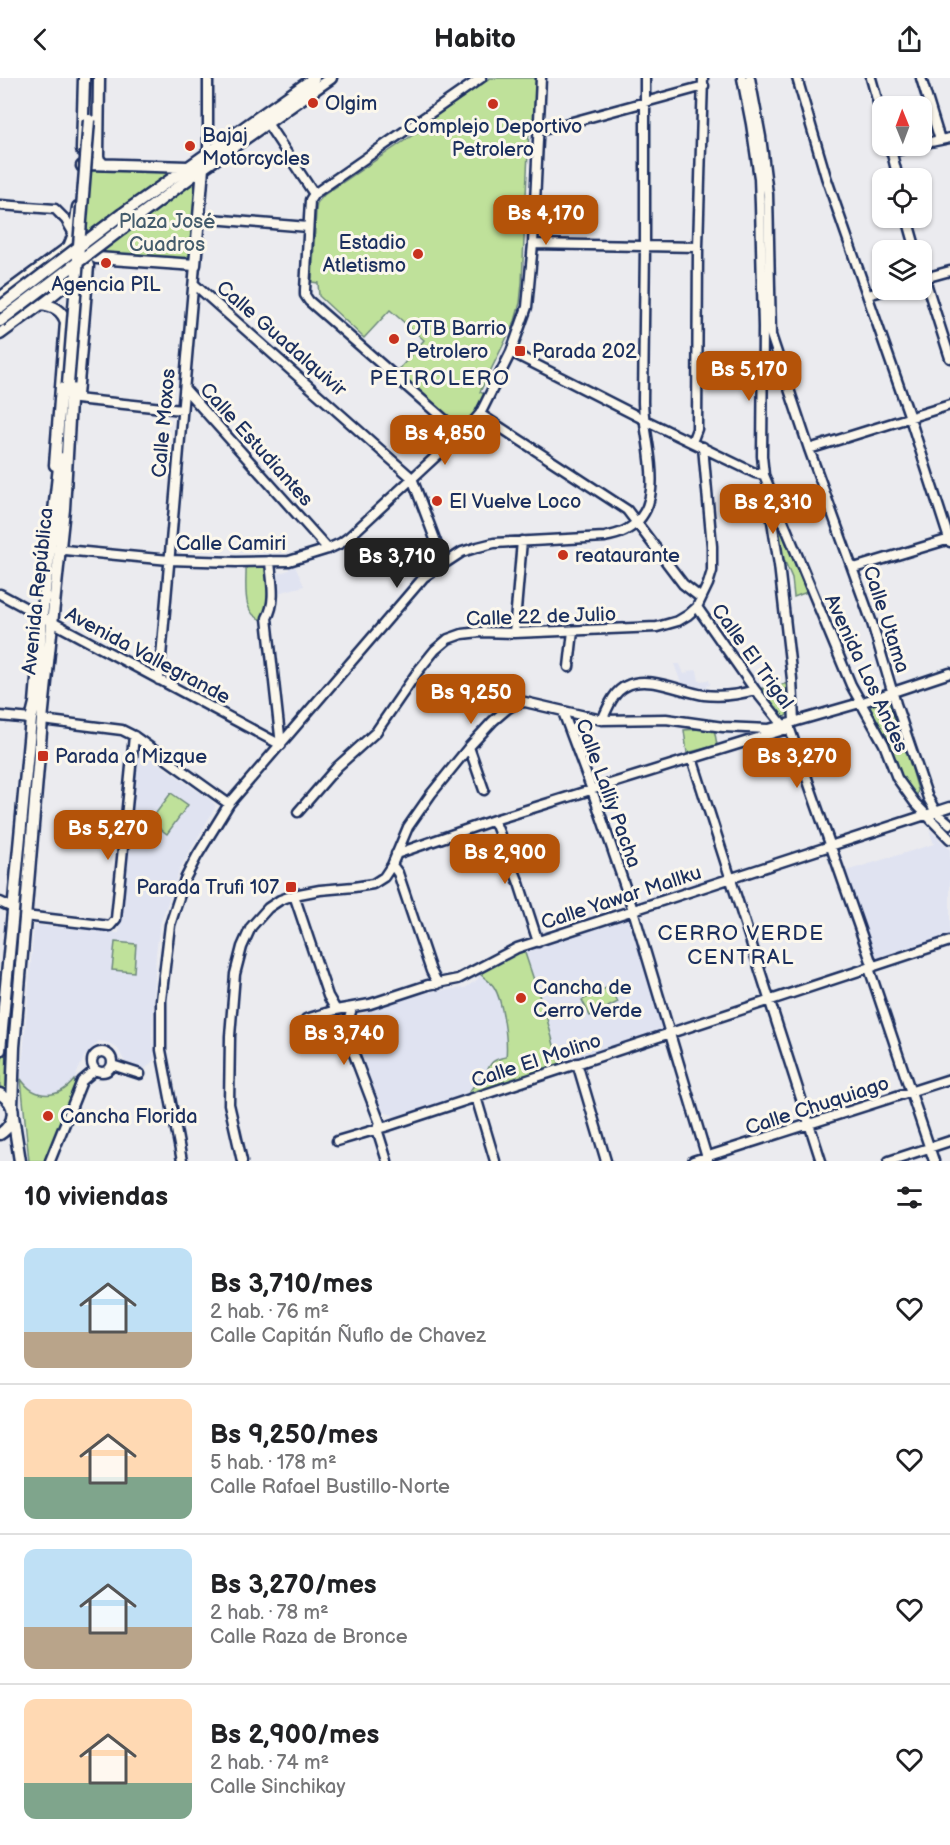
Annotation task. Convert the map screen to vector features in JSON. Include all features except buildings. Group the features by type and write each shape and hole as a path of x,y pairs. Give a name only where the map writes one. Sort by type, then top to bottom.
{"main road":[{"path":"0,298 65,252 74,234 82,166 84,78"},
{"name":"Avenida República","path":"0,1050 13,908 37,719 59,508 91,120 92,78"},
{"path":"99,78 98,156 103,164"},
{"path":"0,307 122,214 314,78"},
{"path":"0,321 203,168 331,78"},
{"path":"82,166 103,164 188,167"},
{"name":"Calle Moxos","path":"195,265 203,168"},
{"path":"74,234 80,248 97,258 195,265"},
{"path":"59,508 73,448 88,266 85,258 78,252 65,252"},
{"path":"0,334 97,258"},
{"path":"41,304 59,310 66,322 56,446 59,508"},
{"name":"Avenida República","path":"20,1161 13,1112 14,1047 26,916 37,719"},
{"path":"0,1094 7,1099 13,1112 11,1124 0,1134"}],"street":[{"path":"208,78 208,152"},
{"path":"460,434 309,301 304,291 310,200 314,194 482,78"},
{"name":"Calle Camiri","path":"55,549 169,560 289,561 341,543 460,434 480,414 511,352 527,307 533,244 540,78"},
{"path":"182,1161 161,1050 161,1000 166,947 170,925 185,879 229,804 424,577 462,552 494,543 605,537 621,533 636,523 645,511 652,487 652,475 643,419 645,78"},
{"name":"Avenida Los Andes","path":"742,78 759,178 768,329"},
{"name":"Avenida Los Andes","path":"750,78 761,137 768,194 770,252 762,456 764,475 838,655 860,703 884,744 897,778 950,839"},
{"path":"797,78 826,177 910,417 950,540 854,568"},
{"path":"871,78 876,96"},
{"path":"921,78 940,140"},
{"path":"539,131 704,82 698,247 697,429 692,442"},
{"path":"267,123 314,194"},
{"path":"932,142 950,138"},
{"path":"0,205 55,209 66,220 74,234"},
{"path":"199,218 308,227"},
{"path":"533,244 698,247"},
{"name":"Calle Moxos","path":"159,680 195,265"},
{"path":"932,276 950,271"},
{"name":"Calle Guadalquivir","path":"194,284 412,478 444,563"},
{"path":"868,295 872,294"},
{"path":"930,300 950,358"},
{"name":"Calle Utama","path":"768,329 809,449 854,568 928,798 936,812"},
{"path":"511,352 643,419 755,473 764,475 779,565 792,680 789,725 934,1161"},
{"name":"Calle Estudiantes","path":"185,389 328,549"},
{"name":"Calle Estudiantes","path":"76,399 183,410"},
{"path":"809,449 950,405"},
{"name":"Calle El Trigal","path":"480,414 627,510 682,584 701,598"},
{"path":"697,607 712,571 703,447"},
{"path":"514,633 522,541"},
{"path":"270,561 273,598 267,618 281,745"},
{"name":"Avenida Vallegrande","path":"0,594 281,745"},
{"name":"Calle El Trigal","path":"697,607 755,690 789,725"},
{"name":"Calle 22 de Julio","path":"298,812 337,767 376,732 418,671 435,650 448,639 462,634 480,632 514,633 657,627 678,621 697,607"},
{"path":"569,667 573,631"},
{"path":"396,854 494,820 950,673"},
{"path":"602,720 614,697 627,685 636,683 666,685 719,696 755,690"},
{"path":"242,1161 229,1104 230,1036 235,974 242,946 251,927 268,908 280,900 320,890 373,884 384,877 392,865 408,827 423,804 469,747 507,709 517,703 525,702 602,720 666,719 758,730 789,725"},
{"name":"Calle Lalliy Pacha","path":"563,712 633,910 708,1159"},
{"path":"0,716 122,730 134,736 229,804"},
{"path":"26,916 110,926 116,920 134,736"},
{"path":"469,747 484,790"},
{"path":"692,758 821,1161"},
{"name":"Calle Yawar Mallku","path":"306,1019 466,976 517,948 950,807"},
{"path":"936,812 950,824"},
{"path":"494,820 519,884 537,942"},
{"path":"392,865 398,873 431,971 438,984"},
{"path":"294,896 328,996 336,1010"},
{"path":"0,903 13,908"},
{"name":"Calle El Molino","path":"337,1141 950,941"},
{"path":"352,1008 347,1036 380,1123 377,1129 387,1161"},
{"path":"95,1070 91,1061 97,1053 104,1052 110,1055 112,1065"},
{"path":"577,1064 606,1161"},
{"path":"95,1070 105,1072 112,1065"},
{"path":"112,1065 140,1074"},
{"path":"50,1161 82,1081 95,1070"},
{"name":"Calle Chuquiago","path":"693,1161 708,1159 950,1079"},
{"path":"476,1097 495,1161"},
{"path":"889,1161 950,1141"}],"shaded area":[{"path":"295,566 304,586 278,593 274,581 279,579 277,574"},
{"path":"674,664 680,664 684,674 688,673 687,671 697,670 699,681 709,680 710,685 707,689 701,689 700,684 700,688 681,683"},
{"path":"142,752 215,805 180,869 160,924 156,953 152,1036 155,1059 144,1070 125,1062 118,1049 109,1043 99,1041 84,1057 69,1086 53,1095 39,1094 27,1087 21,1079 34,925 119,933 137,755"},
{"path":"929,829 950,850 950,935 878,959 846,871 934,844"},
{"path":"628,917 634,919 667,1028 664,1031 563,1062 558,1060 547,1019 524,952"},
{"path":"480,974 493,985 499,997 508,1044 506,1057 490,1064 484,1079 478,1080 467,1095 393,1120 393,1115 383,1112 353,1034 354,1024 358,1018 371,1009 433,991 465,988 477,980"}],"green space":[{"name":"Estadio Atletismo","path":"490,78 536,78 534,130 529,130 520,303 515,321 480,392 486,395 478,410 466,422 455,424 396,373 424,340 390,310 364,338 319,296 318,283 312,282 316,211 317,203 324,195 419,131 430,132 429,121"},
{"name":"Plaza José Cuadros","path":"83,167 173,171 117,210 130,228 198,176 190,255 183,259 88,253 78,239"},
{"path":"778,524 807,592 794,597 792,578 780,550"},
{"path":"264,564 267,567 270,600 264,620 256,617 248,606 246,565"},
{"path":"790,683 789,712 783,718 758,689"},
{"path":"886,700 893,703 918,790 917,795 914,795 905,782 886,739 869,710 871,706"},
{"path":"34,726 37,726 7,1046 6,1091 0,1087 0,1067 5,1047"},
{"path":"714,728 717,745 687,753 684,730"},
{"path":"171,793 188,805 167,834 150,821"},
{"path":"115,942 136,944 134,972 112,970"},
{"path":"524,950 558,1060 564,1064 468,1098 467,1095 478,1080 484,1079 491,1064 506,1057 500,1002 493,985 480,974 506,957"},
{"path":"610,986 618,1002 590,1016 582,1000"},
{"path":"21,1079 33,1091 47,1095 61,1091 74,1080 76,1085 46,1161 29,1161"}],"place":[{"name":"Olgim","path":"313,103"},
{"name":"Complejo Deportivo Petrolero","path":"493,104"},
{"name":"Bajaj Motorcycles","path":"190,146"},
{"name":"Estadio Atletismo","path":"418,254"},
{"name":"Agencia PIL","path":"106,263"},
{"name":"OTB Barrio Petrolero","path":"394,339"},
{"name":"Parada 202","path":"520,351"},
{"name":"El Vuelve Loco","path":"437,501"},
{"name":"reataurante","path":"563,555"},
{"name":"Parada a Mizque","path":"43,756"},
{"name":"Parada Trufi 107","path":"291,887"},
{"name":"Cancha de Cerro Verde","path":"521,998"},
{"name":"Cancha Florida","path":"48,1116"}],"district":[{"name":"PETROLERO","path":"440,378"},
{"name":"CERRO VERDE CENTRAL","path":"741,945"}]}
